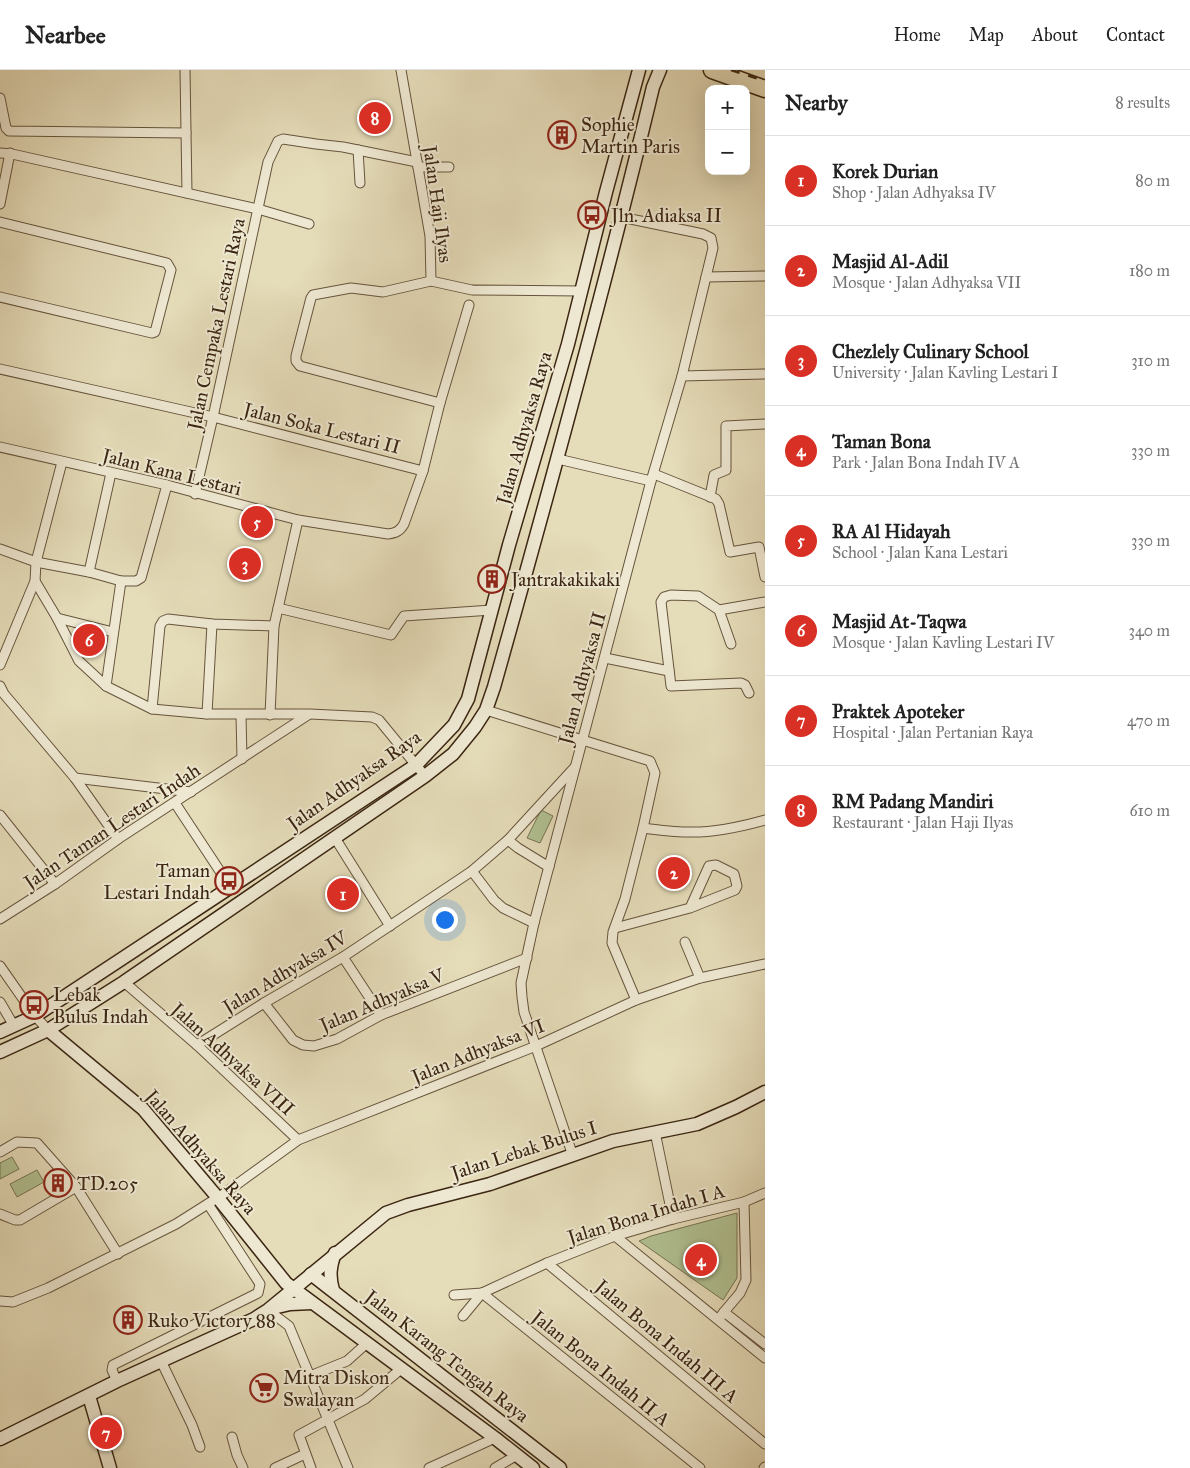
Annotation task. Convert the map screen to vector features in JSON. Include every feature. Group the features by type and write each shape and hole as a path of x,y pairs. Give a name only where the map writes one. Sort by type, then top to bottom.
{"highway":[{"path":"712,70 765,89"}],"main road":[{"name":"Jalan Adhyaksa Raya","path":"0,1032 35,1016 416,765 454,725 468,700 568,344 639,70"},
{"name":"Jalan Adhyaksa Raya","path":"0,1052 48,1030 124,982 425,776 453,754 475,728 486,710 532,552 621,217 653,87 660,70"},
{"path":"510,545 532,552"},
{"name":"Jalan Adhyaksa Raya","path":"48,1030 143,1109 213,1201 280,1277 293,1288"},
{"name":"Jalan Lebak Bulus I","path":"268,1309 386,1213 408,1205 490,1184 613,1141 697,1124 765,1092"},
{"path":"333,1290 330,1278 330,1265 335,1253"},
{"name":"Jalan Karang Tengah Raya","path":"311,1274 560,1468"},
{"path":"280,1277 281,1298"},
{"name":"Jalan Karang Tengah Raya","path":"293,1288 533,1468"},
{"path":"0,1439 118,1381 254,1319 268,1309 290,1304 312,1303"},
{"path":"89,1396 110,1468"}],"street":[{"path":"185,70 187,193"},
{"name":"Jalan Haji Ilyas","path":"401,70 430,236 431,281 472,290 581,291"},
{"path":"0,98 6,128 9,132 186,133"},
{"name":"Jalan Cempaka Lestari Raya","path":"195,494 268,162 278,141 283,139 358,150"},
{"path":"360,184 358,150 417,165 449,167"},
{"path":"0,153 258,209 309,224"},
{"path":"0,204 11,154"},
{"name":"Jalan Adhyaksa II","path":"573,1156 524,1012 521,983 534,923 575,766 652,478 682,376 713,248 711,238 703,234 621,217"},
{"path":"0,222 167,263 170,270 155,332 152,333 0,297"},
{"path":"706,277 765,276"},
{"path":"431,281 383,292 351,288 313,295 296,361 300,366 440,403"},
{"path":"423,471 468,305"},
{"name":"Jalan Soka Lestari II","path":"0,369 213,417 423,471"},
{"path":"682,376 765,374"},
{"path":"713,498 714,476 726,470 726,426 765,424"},
{"name":"Jalan Kana Lestari","path":"0,447 167,485 298,520 388,534 401,530 423,471"},
{"path":"558,459 652,478 713,498 719,504 730,552 759,547 765,577"},
{"path":"0,665 35,581 36,562 62,462"},
{"path":"89,572 111,473"},
{"path":"0,549 36,562 89,572 121,581 136,581 142,578 167,485"},
{"path":"270,715 274,626 298,520"},
{"path":"35,581 79,661 106,686 152,709 207,714 310,714 372,718 379,720 425,776"},
{"path":"106,686 121,581"},
{"path":"730,644 719,610 698,596 671,595 664,597 661,602 670,684 673,686 741,683 745,685 749,693"},
{"path":"719,610 765,602"},
{"path":"278,608 391,635 404,616 492,610"},
{"path":"57,618 113,632"},
{"path":"152,709 160,626 163,621 168,619 212,624 274,626"},
{"path":"207,714 212,624"},
{"path":"605,658 669,671"},
{"path":"0,686 4,694 75,778 118,839"},
{"path":"486,710 650,760 655,773 643,828 612,943 636,1000"},
{"name":"Jalan Taman Lestari Indah","path":"0,919 56,884 118,839 310,714"},
{"path":"241,715 242,758"},
{"name":"Jalan Adhyaksa IV","path":"197,1046 264,1003 343,957 472,871 508,840 575,766"},
{"path":"75,778 191,792"},
{"path":"175,803 231,888"},
{"path":"0,815 56,884"},
{"path":"643,828 686,832 711,831 765,820"},
{"path":"335,838 390,926"},
{"path":"508,840 549,867"},
{"path":"615,928 690,908 735,890 737,886 734,874 716,865 709,866 690,908"},
{"path":"472,871 494,900 503,908 534,923"},
{"path":"686,942 700,978"},
{"path":"343,957 381,1015"},
{"name":"Jalan Adhyaksa V","path":"264,1003 293,1040 303,1045 314,1046 337,1038 381,1015 527,958"},
{"name":"Jalan Adhyaksa VI","path":"0,1301 13,1302 48,1288 176,1224 213,1201 298,1140 536,1046 636,1000 700,978 765,964"},
{"path":"0,966 35,1016 48,1030"},
{"name":"Jalan Adhyaksa VIII","path":"124,982 197,1046 298,1140"},
{"path":"0,1002 14,1026"},
{"path":"655,1132 673,1219"},
{"path":"0,1152 17,1142 38,1143 76,1187 118,1254"},
{"path":"0,1214 14,1220 20,1220 76,1187"},
{"name":"Jalan Bona Indah I A","path":"471,1306 459,1295 482,1293 547,1263 616,1236 673,1219 744,1202 765,1193"},
{"path":"118,1381 112,1370 112,1365 258,1293 260,1284 213,1201"},
{"path":"718,1320 740,1293 746,1280 744,1202"},
{"path":"616,1236 765,1358"},
{"name":"Jalan Bona Indah III A","path":"547,1263 765,1444"},
{"name":"Jalan Bona Indah I A","path":"463,1316 482,1293"},
{"name":"Jalan Bona Indah II A","path":"482,1293 700,1468"},
{"path":"268,1309 289,1326 348,1468"},
{"path":"724,1312 765,1344"},
{"path":"310,1376 347,1361 366,1344"},
{"path":"161,1361 192,1425 200,1447"},
{"path":"311,1468 299,1435 365,1399 401,1369"},
{"path":"232,1437 243,1468"},
{"path":"429,1468 495,1438"},
{"path":"274,1468 305,1454"},
{"path":"495,1468 517,1455"}],"green space":[{"path":"541,810 553,816 540,843 527,838"},
{"path":"12,1157 19,1169 0,1179 0,1163"},
{"path":"37,1170 44,1182 17,1197 10,1184"},
{"path":"737,1213 737,1278 723,1300 639,1241 651,1236"}],"railway":[{"path":"731,70 765,81"}],"place":[{"name":"RM Padang Mandiri","path":"375,118"},
{"name":"Sophie Martin Paris","path":"562,135"},
{"name":"Jln. Adiaksa II","path":"592,215"},
{"name":"RA Al Hidayah","path":"257,522"},
{"name":"Chezlely Culinary School","path":"245,564"},
{"name":"Jantrakakikaki","path":"492,579"},
{"name":"Masjid At-Taqwa","path":"89,640"},
{"name":"Masjid Al-Adil","path":"674,873"},
{"name":"Taman Lestari Indah","path":"229,881"},
{"name":"Korek Durian","path":"343,894"},
{"name":"Lebak Bulus Indah","path":"34,1005"},
{"name":"TD.205","path":"58,1183"},
{"name":"Taman Bona","path":"701,1260"},
{"name":"Ruko Victory 88","path":"128,1320"},
{"name":"Mitra Diskon Swalayan","path":"264,1388"},
{"name":"Praktek Apoteker","path":"106,1433"}]}
